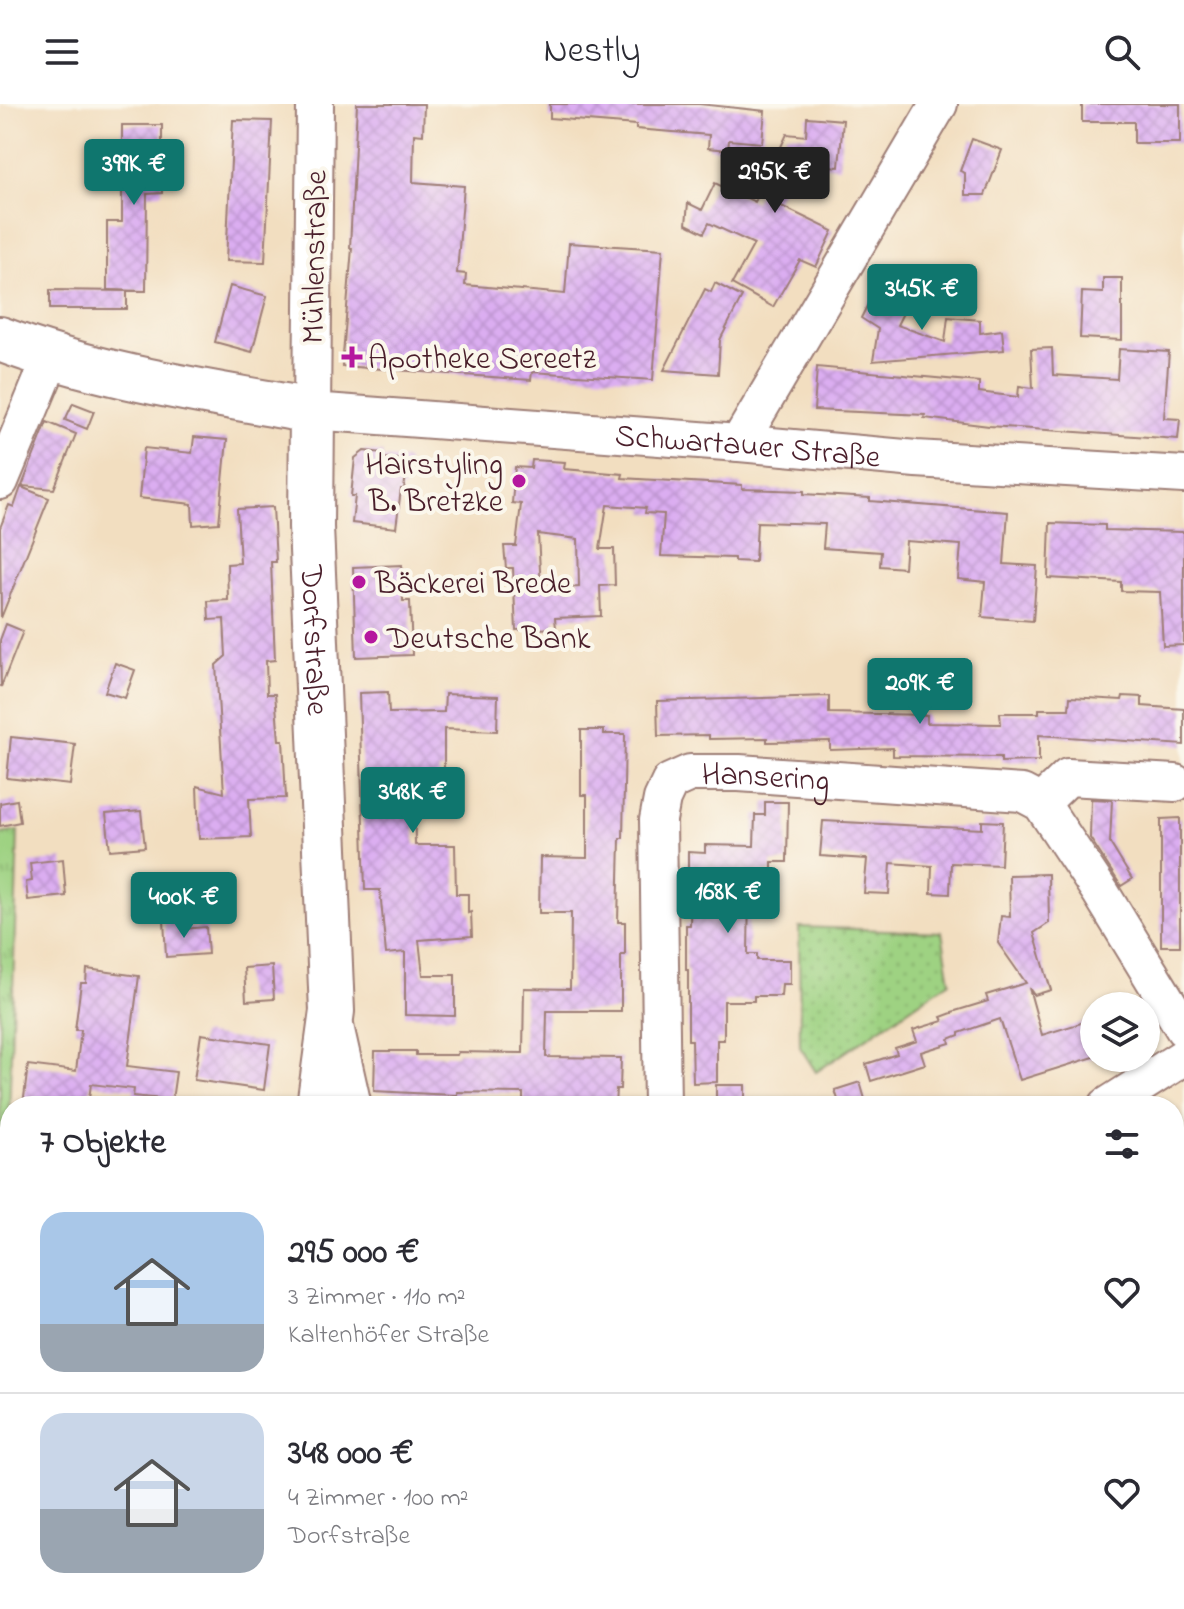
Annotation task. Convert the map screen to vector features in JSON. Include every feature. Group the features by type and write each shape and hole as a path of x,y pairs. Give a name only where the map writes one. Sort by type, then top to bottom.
{"main road":[{"path":"0,339 51,358 161,384 312,411"},
{"name":"Dorfstraße","path":"312,411 311,527 332,1011 320,1096"}],"street":[{"name":"Mühlenstraße","path":"312,411 315,104"},
{"path":"739,443 939,104"},
{"path":"0,481 51,358"},
{"name":"Schwartauer Straße","path":"312,411 916,459 1184,475"},
{"name":"Hansering","path":"662,1096 658,820 662,799 670,782 690,773 739,773 1022,793 1041,803"},
{"path":"1175,783 1068,777 1041,803 1101,893 1184,1029"},
{"name":"Dorfstraße","path":"332,1011 351,1096"},
{"path":"1123,1096 1184,1057"}],"green space":[{"path":"18,831 10,1096 0,1096 0,834"},
{"path":"799,927 942,932 950,981 816,1072 800,1047"}],"building":[{"path":"357,104 424,104 423,135 414,134 413,182 464,186 457,273 466,274 465,285 565,294 569,243 663,249 653,380 532,372 531,380 342,366 352,248"},
{"path":"550,104 699,104 765,111 762,143 729,140 728,150 708,148 709,135 550,118"},
{"path":"1082,104 1180,104 1180,143 1134,143 1134,122 1082,122"},
{"path":"807,117 843,120 839,167 794,163 775,203 833,231 816,267 800,260 773,307 732,284 754,244 709,223 704,233 686,224 688,203 702,210 715,183 755,202 787,134 806,136"},
{"path":"233,120 272,121 265,262 226,261"},
{"path":"122,125 162,125 162,193 147,194 146,291 107,290 107,222 122,222"},
{"path":"972,139 1002,150 985,195 965,195 965,173 960,171"},
{"path":"918,273 946,274 945,296 917,295"},
{"path":"1103,278 1122,278 1122,340 1080,338 1082,292 1103,293"},
{"path":"886,282 912,295 897,325 945,342 948,317 980,320 980,333 1002,330 1004,350 873,361 878,329 861,318 873,294 879,297"},
{"path":"715,283 742,297 720,340 718,374 664,370 705,289 711,292"},
{"path":"230,286 267,296 252,352 215,342"},
{"path":"50,290 127,291 127,309 50,309"},
{"path":"1052,348 1053,375 1117,379 1119,349 1169,352 1164,418 1180,419 1178,439 989,426 924,418 925,415 814,410 817,367 979,382 979,392 1018,397 1019,386 1033,388 1031,349"},
{"path":"73,403 94,411 87,429 65,420"},
{"path":"47,422 76,434 54,489 22,486"},
{"path":"194,437 227,440 219,523 193,525 192,504 139,498 144,448 192,453"},
{"path":"364,451 383,453 382,458 408,460 396,528 352,523 355,458"},
{"path":"532,460 565,462 564,469 623,474 622,478 742,485 742,489 804,491 804,494 870,498 870,501 1008,512 1004,564 1037,566 1033,621 982,617 985,582 958,579 961,545 906,541 904,568 880,566 881,552 823,548 825,524 757,522 755,562 734,561 734,558 661,556 664,514 645,513 646,508 607,505 600,549 614,549 615,585 600,586 601,616 555,618 556,628 516,630 513,568 506,568 504,546 516,546 521,504 512,503 515,467 531,468","holes":["538,534 578,539 579,587 541,589"]},
{"path":"21,487 49,498 1,618 0,528 9,505 14,507"},
{"path":"273,507 276,562 271,562 275,660 266,661 267,694 275,694 279,740 283,740 286,798 249,799 251,837 199,839 197,786 224,793 216,665 226,656 224,619 209,620 208,601 228,600 227,564 240,563 237,509"},
{"path":"1050,523 1105,525 1105,530 1184,532 1184,645 1163,646 1160,592 1121,591 1121,582 1048,578"},
{"path":"402,565 403,601 410,601 412,655 356,657 353,567"},
{"path":"6,624 23,631 1,687 0,640"},
{"path":"115,663 135,670 125,698 105,692"},
{"path":"388,692 389,713 444,712 445,694 498,696 497,731 444,729 444,770 439,770 439,783 414,783 415,845 455,845 456,894 468,894 472,936 419,940 423,975 455,975 455,1016 405,1015 405,952 386,954 380,890 365,890 359,693"},
{"path":"829,696 829,713 927,715 927,723 1001,724 1000,713 1069,709 1070,697 1122,700 1123,696 1142,697 1142,706 1184,709 1184,745 1039,735 1039,761 1001,762 1001,757 893,756 893,748 830,750 830,741 767,742 767,738 658,736 657,701"},
{"path":"581,730 625,734 618,922 625,922 625,955 621,955 621,1011 547,1011 546,1057 621,1058 620,1089 616,1089 616,1096 374,1091 375,1051 416,1051 416,1055 523,1053 524,988 570,989 571,913 539,913 540,857 587,858 587,795 581,795"},
{"path":"11,737 75,744 70,785 7,778"},
{"path":"1091,799 1112,800 1110,843 1132,879 1121,886 1090,838"},
{"path":"17,800 20,822 0,826 0,803"},
{"path":"765,802 788,802 787,862 772,862 772,872 754,872 754,888 749,888 748,954 757,954 757,960 790,960 790,984 782,984 781,996 754,996 754,1001 724,1001 724,1040 717,1040 717,1082 693,1083 686,970 686,925 690,925 691,887 688,887 688,852 705,853 705,845 754,846 755,815 765,815"},
{"path":"141,811 145,847 110,850 106,814"},
{"path":"1180,818 1180,946 1161,946 1161,819"},
{"path":"823,821 982,829 982,821 1003,822 1001,865 951,863 950,894 931,893 932,866 891,863 889,894 864,893 867,859 820,856"},
{"path":"63,859 66,896 28,900 26,882 32,881 30,863"},
{"path":"1048,874 1049,923 1034,933 1051,990 1034,995 1029,988 1042,1035 1080,1023 1080,1061 1020,1080 1000,1019 959,1033 949,1039 950,1043 921,1052 925,1064 871,1081 866,1064 897,1054 895,1048 917,1041 913,1030 943,1021 941,1017 952,1012 988,1001 986,995 1026,983 998,943 1001,916 1010,917 1009,875"},
{"path":"183,919 183,929 206,927 208,954 166,957 164,920"},
{"path":"272,966 274,999 246,1001 244,968"},
{"path":"87,969 139,976 127,1066 176,1072 173,1096 133,1096 134,1089 91,1084 89,1096 24,1096 28,1065 76,1071 81,1030 75,1030 81,983 86,983"},
{"path":"201,1034 270,1044 264,1090 194,1080"},
{"path":"860,1082 864,1096 837,1096 835,1090"},
{"path":"716,1085 745,1085 745,1096 716,1096"}],"place":[{"name":"Apotheke Sereetz","path":"352,357"},
{"name":"Hairstyling B. Bretzke","path":"519,481"},
{"name":"Bäckerei Brede","path":"359,582"},
{"name":"Deutsche Bank","path":"371,637"}]}
